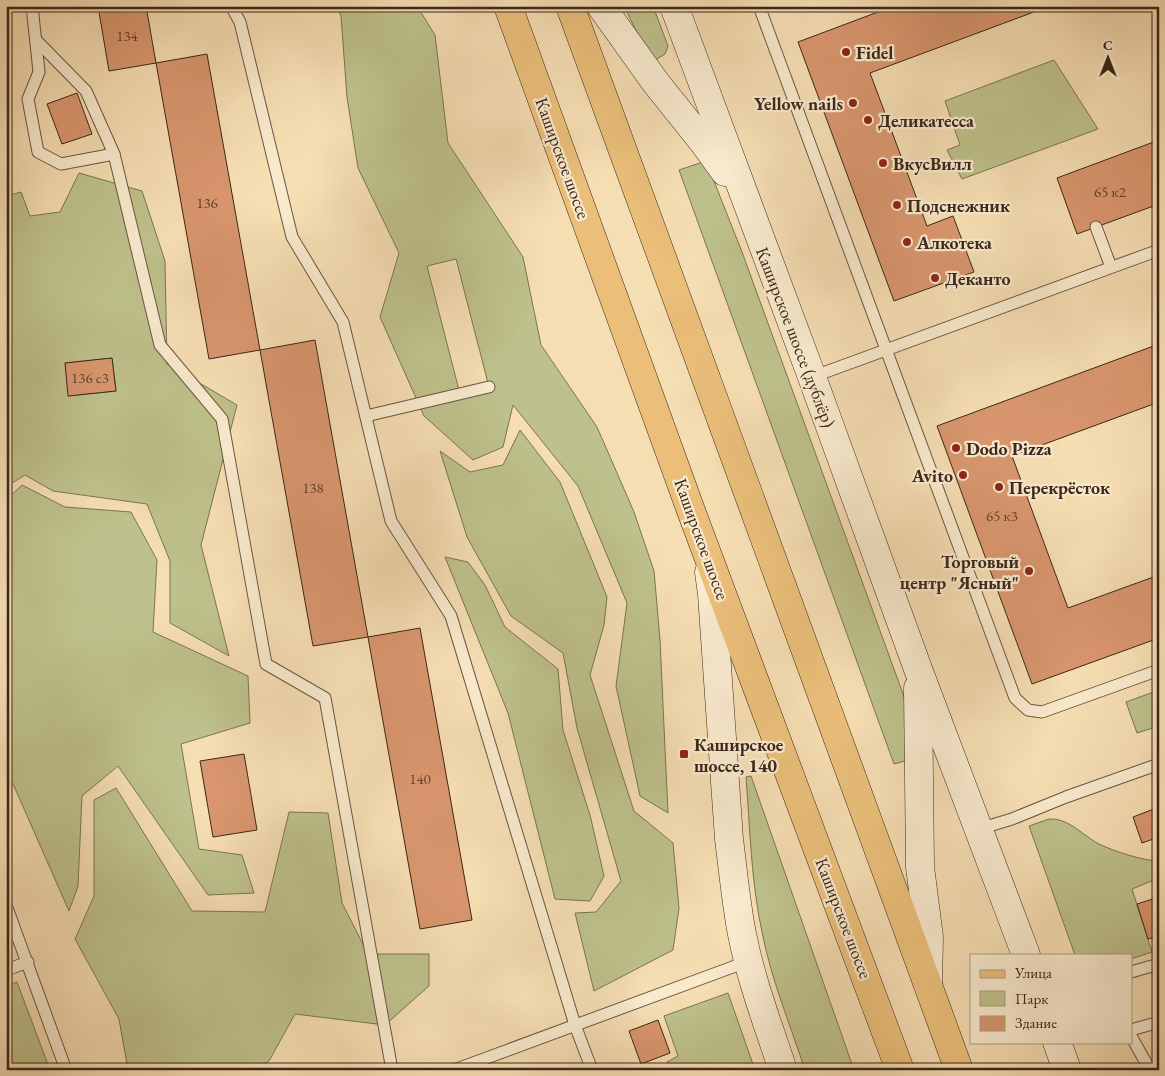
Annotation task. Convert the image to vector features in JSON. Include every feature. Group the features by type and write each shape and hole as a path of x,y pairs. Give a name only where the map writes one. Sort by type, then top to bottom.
{"main road":[{"name":"Каширское шоссе","path":"508,6 705,548 900,1070"},
{"path":"570,6 959,1070"},
{"path":"601,6 656,83 704,143 745,200"},
{"name":"Каширское шоссе (дублёр)","path":"674,6 918,669 1026,954"},
{"path":"705,548 712,594 729,839 742,934 755,986 783,1070"},
{"path":"918,669 920,867 929,937 928,984"},
{"path":"1058,1044 1067,1070"}],"lane":[{"path":"32,6 39,72 28,99 38,152 61,164 114,154"},
{"path":"230,6 240,22 292,237 343,322 391,521 451,616 575,1025 592,1070"},
{"path":"759,6 1015,698 1020,704 1034,712 1051,710 1159,670"},
{"path":"36,40 86,91 114,154 160,345 222,419 266,664 325,698 392,1070"},
{"path":"1096,227 1111,267"},
{"path":"812,377 1159,250"},
{"path":"366,416 489,387"},
{"path":"979,829 1012,819 1159,764"},
{"path":"6,905 66,1070"},
{"path":"454,1070 749,961"},
{"path":"6,970 28,962"},
{"path":"1132,972 1159,964"},
{"path":"1132,1030 1159,1022"},
{"path":"1132,1038 1150,1070"}],"green space":[{"path":"336,6 417,6 435,35 448,143 523,257 541,345 597,427 634,512 654,571 660,640 668,813 640,796 616,686 627,603 578,486 513,405 503,447 473,460 424,416 380,317 399,253 358,168 347,97 341,16","holes":["456,259 489,387 460,394 427,266"]},
{"path":"624,6 653,6 668,46 665,54 655,60 649,57"},
{"path":"1054,60 1098,129 962,179 947,150 960,145 945,101"},
{"path":"706,161 742,252 910,713 912,759 894,764 679,170"},
{"path":"79,173 142,191 165,261 167,364 237,405 201,545 229,656 170,623 170,561 147,504 53,491 25,475 6,487 6,196 21,192 30,216 60,212","holes":["112,358 116,391 69,396 65,363"]},
{"path":"520,430 560,482 607,597 604,625 590,675 634,811 673,843 679,908 673,950 594,991 575,913 596,912 621,881 577,728 563,653 511,616 467,537 440,451 470,472 503,465"},
{"path":"22,485 65,507 131,512 157,560 153,632 248,676 250,723 181,744 199,849 242,855 254,893 208,895 118,766 82,796 78,886 69,911 6,768 6,500"},
{"path":"445,557 468,562 485,585 505,627 558,669 563,730 590,815 604,876 590,901 555,899 508,713"},
{"path":"1159,690 1159,726 1137,733 1126,702"},
{"path":"751,776 854,1070 805,1070 770,967 758,913 751,854 746,777"},
{"path":"116,788 192,911 265,912 289,812 328,813 342,903 368,954 429,954 429,986 385,1025 295,1014 269,1061 254,1070 128,1070 119,1019 75,939 94,896 94,800"},
{"path":"1049,819 1056,819 1069,824 1099,844 1112,850 1159,861 1159,878 1132,889 1152,952 1132,959 1132,954 1075,954 1029,826"},
{"path":"17,982 50,1070 6,1070 6,986"},
{"path":"728,993 755,1070 669,1070 667,1062 678,1056 664,1016"}],"building":[{"path":"98,6 146,6 156,63 109,71"},
{"path":"894,6 1050,6 870,73 927,226 953,216 974,272 894,301 798,42"},
{"path":"207,54 260,350 209,359 156,63"},
{"path":"77,93 92,134 62,144 47,104"},
{"path":"1159,140 1159,204 1077,234 1057,178"},
{"path":"315,340 368,637 313,646 260,350"},
{"path":"1159,344 1159,402 1012,456 1068,608 1159,575 1159,638 1032,684 937,426"},
{"path":"112,358 116,391 68,396 65,363"},
{"path":"420,628 472,920 420,929 368,637"},
{"path":"244,754 257,830 213,837 200,761"},
{"path":"1159,807 1159,837 1142,843 1133,817"},
{"path":"1159,897 1159,936 1148,939 1137,904"},
{"path":"658,1020 670,1053 641,1064 629,1031"}],"place":[{"name":"Fidel","path":"846,52"},
{"name":"Yellow nails","path":"853,103"},
{"name":"Деликатесса","path":"868,120"},
{"name":"ВкусВилл","path":"883,163"},
{"name":"Подснежник","path":"897,205"},
{"name":"Алкотека","path":"907,242"},
{"name":"Деканто","path":"935,278"},
{"name":"Dodo Pizza","path":"956,448"},
{"name":"Avito","path":"963,475"},
{"name":"Перекрёсток","path":"999,487"},
{"name":"Торговый центр \"Ясный\"","path":"1029,571"},
{"name":"Каширское шоссе, 140","path":"684,754"}]}
